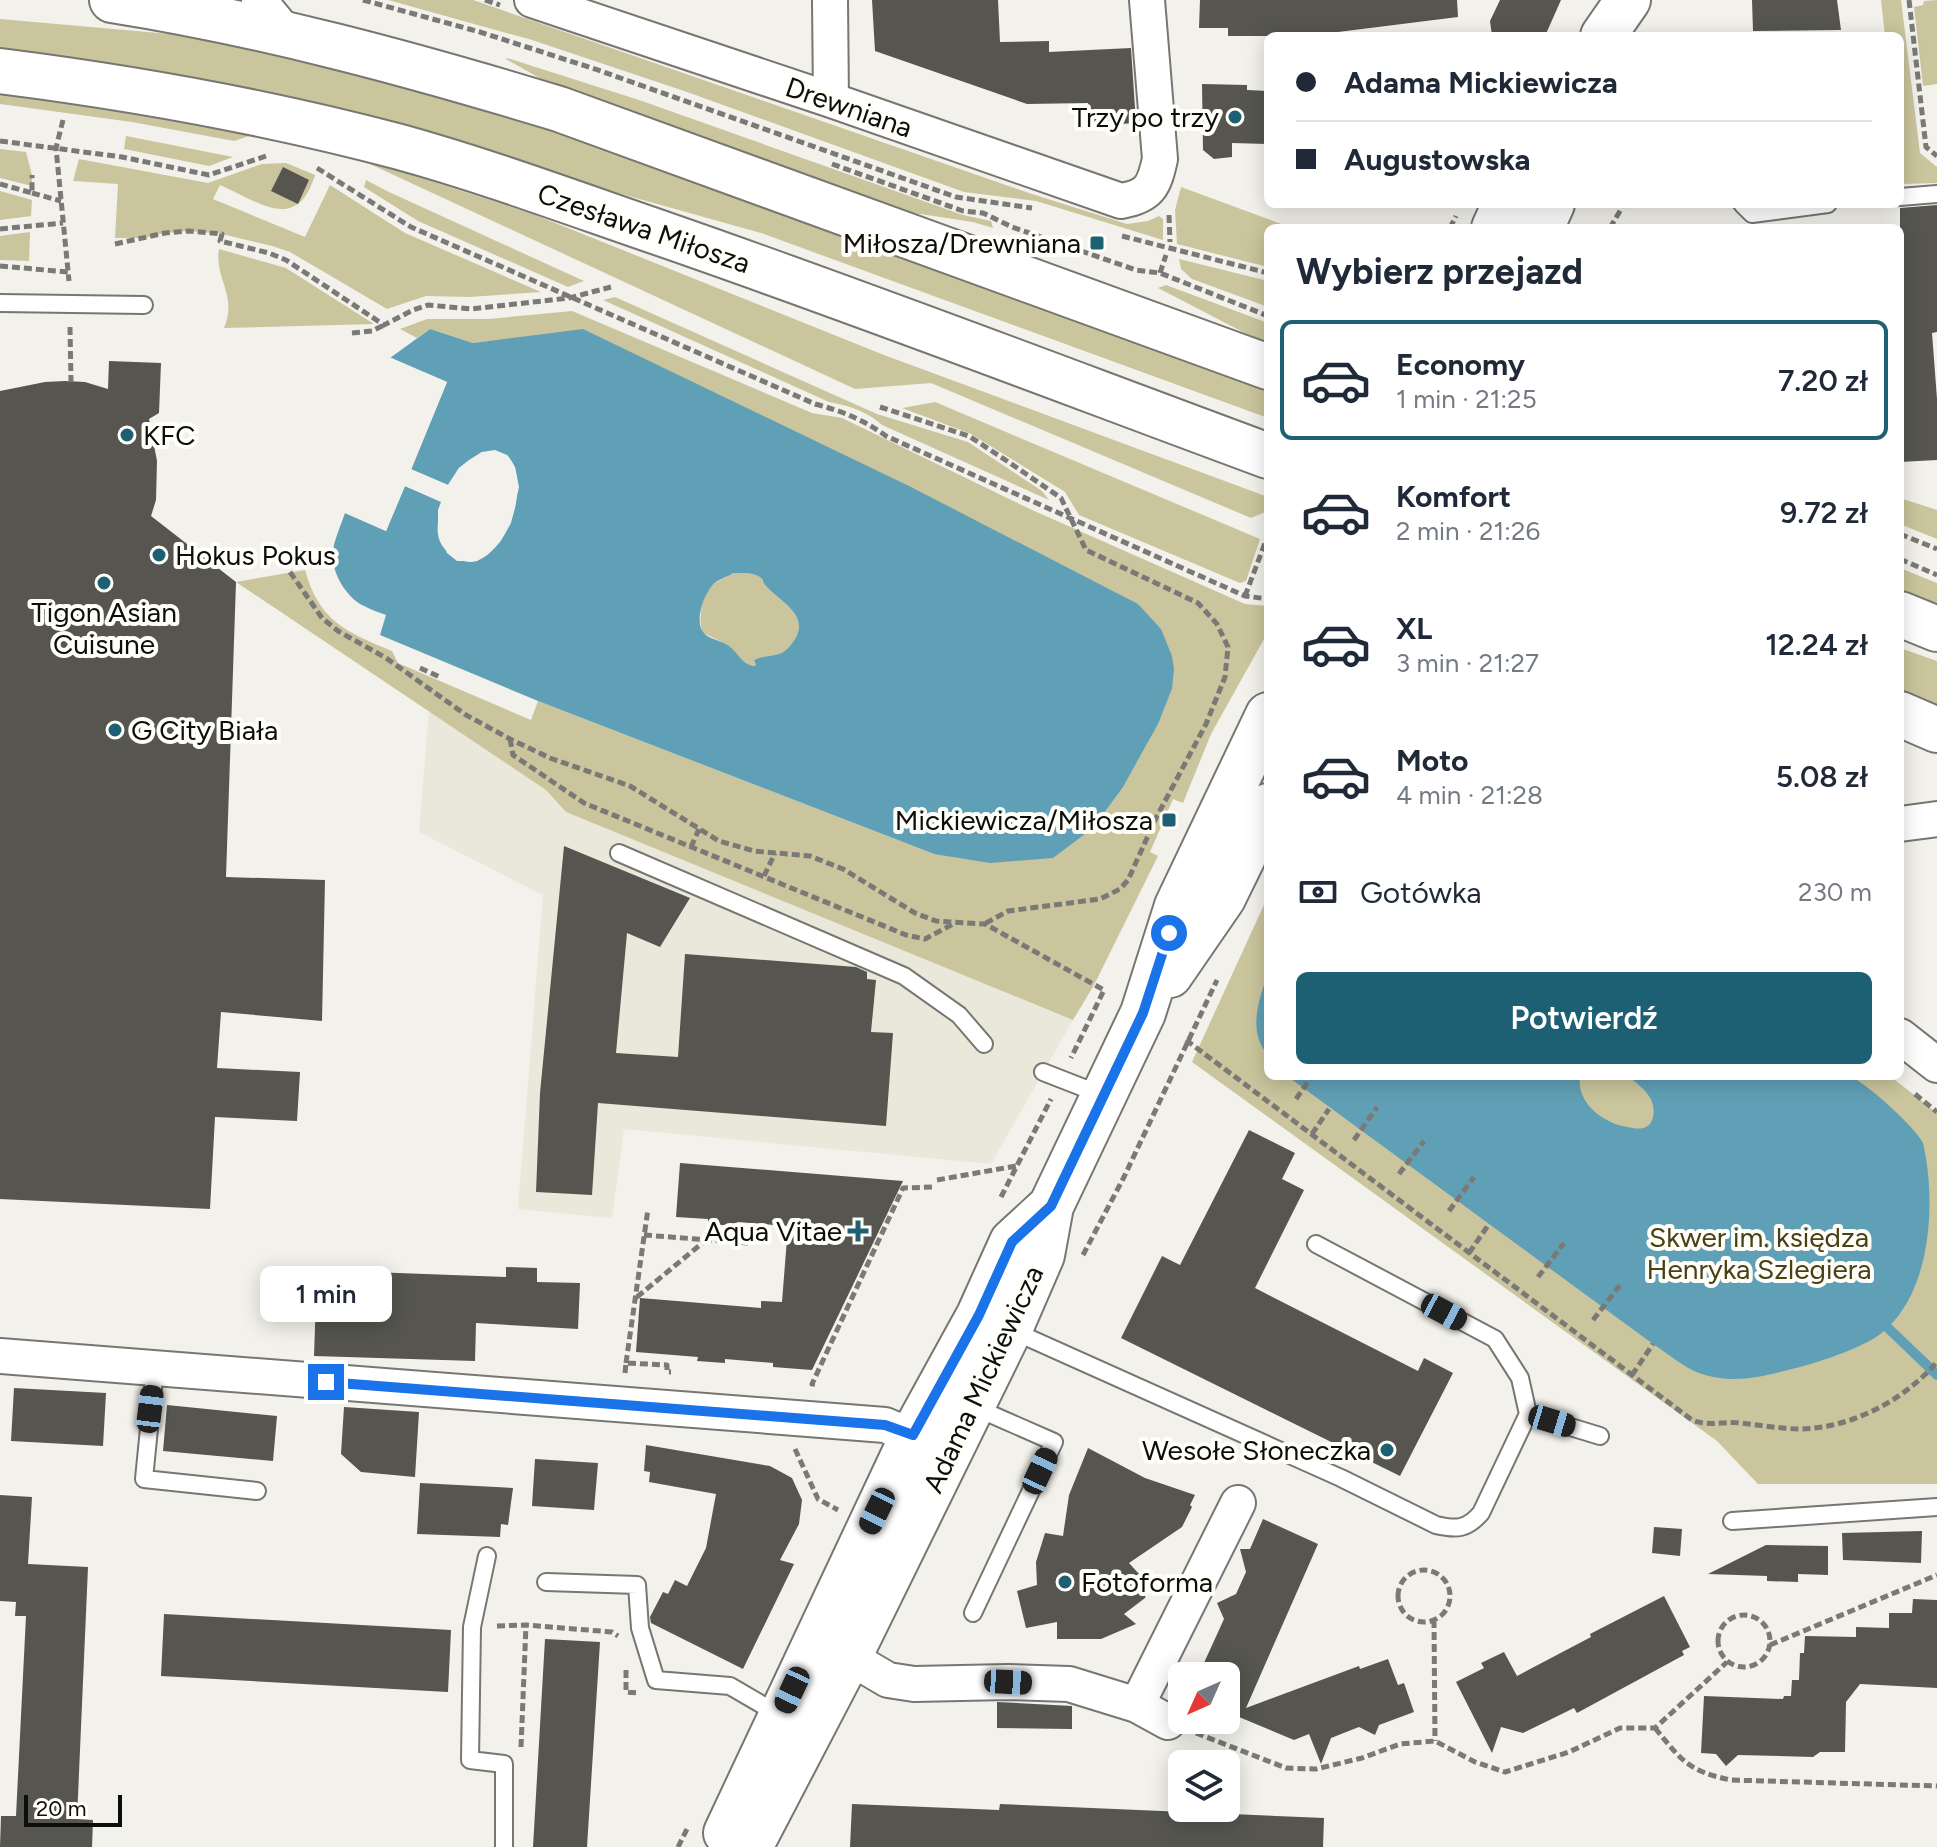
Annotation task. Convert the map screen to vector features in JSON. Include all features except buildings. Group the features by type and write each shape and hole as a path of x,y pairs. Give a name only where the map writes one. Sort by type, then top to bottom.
{"main road":[{"path":"112,0 272,16 559,109 1264,366"},
{"path":"1606,32 1628,0"},
{"path":"1617,32 1628,0"},
{"name":"Czesława Miłosza","path":"0,71 123,86 320,127 404,149 525,186 738,260 1264,455"},
{"path":"1904,616 1937,629"},
{"path":"1904,716 1937,730"},
{"name":"Adama Mickiewicza","path":"750,1847 794,1763 832,1648 931,1444 995,1322 1042,1255 1051,1206 1143,1013 1177,906 1264,723"},
{"name":"Adama Mickiewicza","path":"1143,1013 1223,898 1264,814"},
{"name":"Adama Mickiewicza","path":"720,1847 780,1715 832,1648"},
{"path":"780,1715 790,1724 796,1737 794,1763"}],"street":[{"name":"Drewniana","path":"532,0 610,13 831,100 1121,201 1136,199 1149,191 1160,159 1147,0"},
{"path":"830,0 831,100"},
{"path":"1904,823 1937,819"},
{"path":"1904,1039 1937,1065"},
{"path":"0,1356 885,1425 931,1444"},
{"path":"1137,1705 1238,1503"},
{"path":"832,1648 888,1680 914,1684 1069,1684 1137,1705 1168,1722"}],"lane":[{"path":"1904,197 1937,194"},
{"path":"1746,208 1752,214 1798,208"},
{"path":"0,303 144,305"},
{"path":"619,853 904,976 959,1015 984,1044"},
{"path":"1043,1072 1104,1096"},
{"path":"995,1322 1341,1478 1436,1525 1454,1529 1469,1527 1481,1513 1528,1414 1520,1378 1495,1339 1316,1244"},
{"path":"155,1368 144,1479 257,1491"},
{"path":"955,1398 1054,1442 973,1613"},
{"path":"1528,1414 1600,1436"},
{"path":"1732,1521 1937,1507"},
{"path":"487,1556 472,1627 470,1760 504,1764 504,1847"},
{"path":"546,1582 637,1585 640,1628 656,1680 730,1686 780,1715"}],"path":[{"path":"363,0 480,32 595,69 956,197 1040,209"},
{"path":"1909,0 1926,147 1937,156"},
{"path":"63,120 56,148 67,264"},
{"path":"0,141 122,157 209,175 269,155"},
{"path":"305,162 411,227 815,404 844,412 886,436 1072,521 1245,596 1264,598"},
{"path":"32,175 32,193"},
{"path":"0,184 61,201"},
{"path":"0,229 63,223"},
{"path":"115,244 165,233 189,231 222,234 220,241 286,260 384,325"},
{"path":"1114,233 1264,272"},
{"path":"1160,273 1166,255"},
{"path":"0,266 68,272"},
{"path":"1136,270 1160,273 1264,314"},
{"path":"352,333 372,331 428,305 471,309 569,298 611,287"},
{"path":"880,407 969,436 1061,498 1086,550 1198,603 1217,624 1228,647 1225,677 1206,724 1156,818 1128,880 1110,896 1008,911 985,924"},
{"path":"1904,536 1937,549"},
{"path":"1245,596 1264,546"},
{"path":"1904,561 1937,575"},
{"path":"290,572 322,618 338,631 386,658 466,715 510,739 573,767 630,786 659,801 719,841 737,847 810,856 864,881 902,908 936,921 985,924 1104,990 1062,1079"},
{"path":"420,668 440,677"},
{"path":"1206,724 1215,728"},
{"path":"510,739 513,755 584,803 916,938 925,939 954,923"},
{"path":"1169,797 1179,801"},
{"path":"691,847 699,829"},
{"path":"1146,843 1156,847"},
{"path":"764,876 775,853"},
{"path":"1080,1259 1124,1177 1186,1040 1220,974"},
{"path":"1186,1040 1692,1420 1704,1425 1738,1423 1805,1429 1862,1416 1894,1400 1921,1380 1937,1362"},
{"path":"1296,1099 1309,1080"},
{"path":"1354,1140 1377,1107"},
{"path":"1312,1134 1329,1109"},
{"path":"1399,1174 1424,1141"},
{"path":"937,1180 1017,1166"},
{"path":"1449,1211 1474,1177"},
{"path":"826,1386 812,1384 903,1188 933,1187"},
{"path":"626,1363 648,1209"},
{"path":"1469,1253 1489,1224"},
{"path":"644,1235 748,1243"},
{"path":"636,1298 706,1240"},
{"path":"1538,1277 1564,1243"},
{"path":"1593,1320 1620,1285"},
{"path":"1632,1375 1653,1344"},
{"path":"789,1436 818,1499 839,1510"},
{"path":"1425,1569 1436,1573 1445,1580 1450,1591 1444,1613 1434,1620 1423,1623 1411,1620 1398,1601 1398,1589 1413,1572 1425,1569"},
{"path":"1770,1645 1937,1575"},
{"path":"1748,1615 1760,1620 1768,1632 1770,1645 1764,1658 1754,1666 1740,1667 1727,1662 1719,1651 1717,1637 1723,1625 1734,1616 1748,1615"},
{"path":"1434,1620 1435,1741"},
{"path":"504,1764 522,1747 526,1625"},
{"path":"472,1627 526,1625 612,1632 622,1639"},
{"path":"626,1661 626,1692 642,1694"},
{"path":"1199,1734 1286,1768 1316,1769 1362,1758 1400,1744 1435,1741 1475,1762 1505,1772 1569,1752 1620,1728 1655,1728 1727,1662"},
{"path":"1655,1728 1681,1760 1703,1774 1731,1780 1937,1786"}],"shaded area":[{"path":"429,710 546,790 566,812 1073,1020 991,1164 624,1129 612,1218 518,1209 543,895 419,832"}],"green space":[{"path":"388,0 473,0 1029,193 1127,224 1159,216 1163,219 1163,240 1036,201 964,192 532,40"},
{"path":"1881,0 1901,0 1920,153 1937,167 1937,183 1904,184 1904,32 1885,32"},
{"path":"1937,0 1937,84 1923,86 1914,7 1923,5 1924,1"},
{"path":"0,19 170,34 281,49 544,122 1264,385 1264,417 761,233 575,181 0,52"},
{"path":"507,58 639,100 963,215 991,221 993,228 907,212 597,101 543,80"},
{"path":"0,91 50,96 258,133 234,141 132,122 0,104"},
{"path":"126,136 233,157 209,166 124,149"},
{"path":"0,149 26,152 32,186 0,178"},
{"path":"79,159 208,183 262,164 286,163 315,175 298,204 287,209 262,205 220,185 213,199 305,237 330,185 405,233 541,292 469,297 426,296 387,309 290,252 272,246 222,234 189,231 144,238 115,238 118,184 73,181"},
{"path":"372,162 533,214 884,355 1264,496 1264,513 1251,518 931,383 855,389 370,164"},
{"path":"366,180 584,281 568,287 418,221 364,187"},
{"path":"1181,187 1281,224 1264,224 1264,266 1177,244 1175,210"},
{"path":"0,191 32,200 31,216 0,220"},
{"path":"30,232 29,261 0,260 0,236"},
{"path":"219,249 286,268 374,324 224,328 228,306 218,260"},
{"path":"1179,259 1264,280 1264,306 1192,279 1181,269"},
{"path":"1166,285 1264,322 1264,343 1158,288"},
{"path":"615,297 877,414 968,442 1042,491 1049,500 882,425 851,407 829,402 603,300"},
{"path":"572,311 812,413 842,418 1032,510 1245,604 1264,606 1264,639 1211,734 1183,803 1173,799 1150,852 1158,856 1094,985 1073,1020 566,812 546,790 236,582 305,570 318,602 336,622 361,638 392,651 398,663 531,720 538,701 934,854 1093,828 1137,762 1172,689 583,330 473,343 430,329 417,338 400,329 427,319 488,319"},
{"path":"935,402 1260,539 1246,581 1240,583 1079,515 1065,492 971,434 902,408"},
{"path":"1904,499 1937,510 1937,539 1904,526"},
{"path":"1904,570 1937,583 1937,607 1904,594"},
{"path":"732,573 749,573 760,577 798,619 799,627 789,647 781,653 754,660 756,665 753,666 721,642 703,633 701,627 702,606 707,593 715,583"},
{"path":"1904,649 1937,661 1937,709 1904,696"},
{"name":"Skwer im. księdza Henryka Szlegiera","path":"1264,905 1264,1080 1895,1080 1937,1113 1937,1484 1758,1484 1717,1441 1192,1062"}],"water":[{"path":"430,329 473,343 583,329 911,487 1138,604 1161,629 1172,656 1172,689 1158,724 1123,787 1093,828 1053,858 990,863 934,854 538,701 380,635 386,615 356,601 340,582 334,566 334,545 345,513 386,531 405,486 442,502 438,520 440,542 450,554 472,562 486,556 501,540 517,499 516,471 507,455 482,452 459,468 448,485 411,469 447,382 390,358","holes":["733,573 752,574 760,578 798,619 799,627 789,647 781,653 754,660 756,665 753,666 729,646 706,635 700,624 701,608 712,586"]},
{"path":"1264,987 1264,1049 1256,1026"},
{"name":"Skwer im. księdza Henryka Szlegiera","path":"1292,1080 1580,1080 1582,1095 1593,1110 1618,1125 1639,1129 1649,1125 1654,1110 1647,1093 1632,1080 1856,1080 1890,1107 1923,1143 1929,1193 1925,1250 1908,1301 1893,1323 1873,1339 1809,1364 1777,1373 1732,1379 1699,1373 1653,1344"}],"pier":[{"path":"387,356 447,382 411,470 448,485 459,468 469,460 482,452 495,450 507,455 515,467 519,487 511,523 500,542 477,561 457,561 447,553 438,533 441,502 405,486 386,531 345,513 345,509 384,526 401,484 406,482 445,499 441,522 443,541 450,550 465,558 483,552 497,539 514,501 512,469 495,454 471,463 449,489 408,472 442,384 388,361"}],"waterway":[{"path":"1887,1327 1937,1375"}],"place":[{"name":"Trzy po trzy","path":"1235,117"},
{"name":"Miłosza/Drewniana","path":"1097,243"},
{"name":"KFC","path":"127,435"},
{"name":"Hokus Pokus","path":"159,555"},
{"name":"Tigon Asian Cuisune","path":"104,583"},
{"name":"G City Biała","path":"115,730"},
{"name":"Mickiewicza/Miłosza","path":"1169,820"},
{"name":"Aqua Vitae","path":"858,1231"},
{"name":"Wesołe Słoneczka","path":"1387,1450"},
{"name":"Fotoforma","path":"1065,1582"}],"route":[{"path":"326,1382 885,1425 913,1435 979,1315 1012,1242 1051,1206 1143,1013 1169,933"}]}
